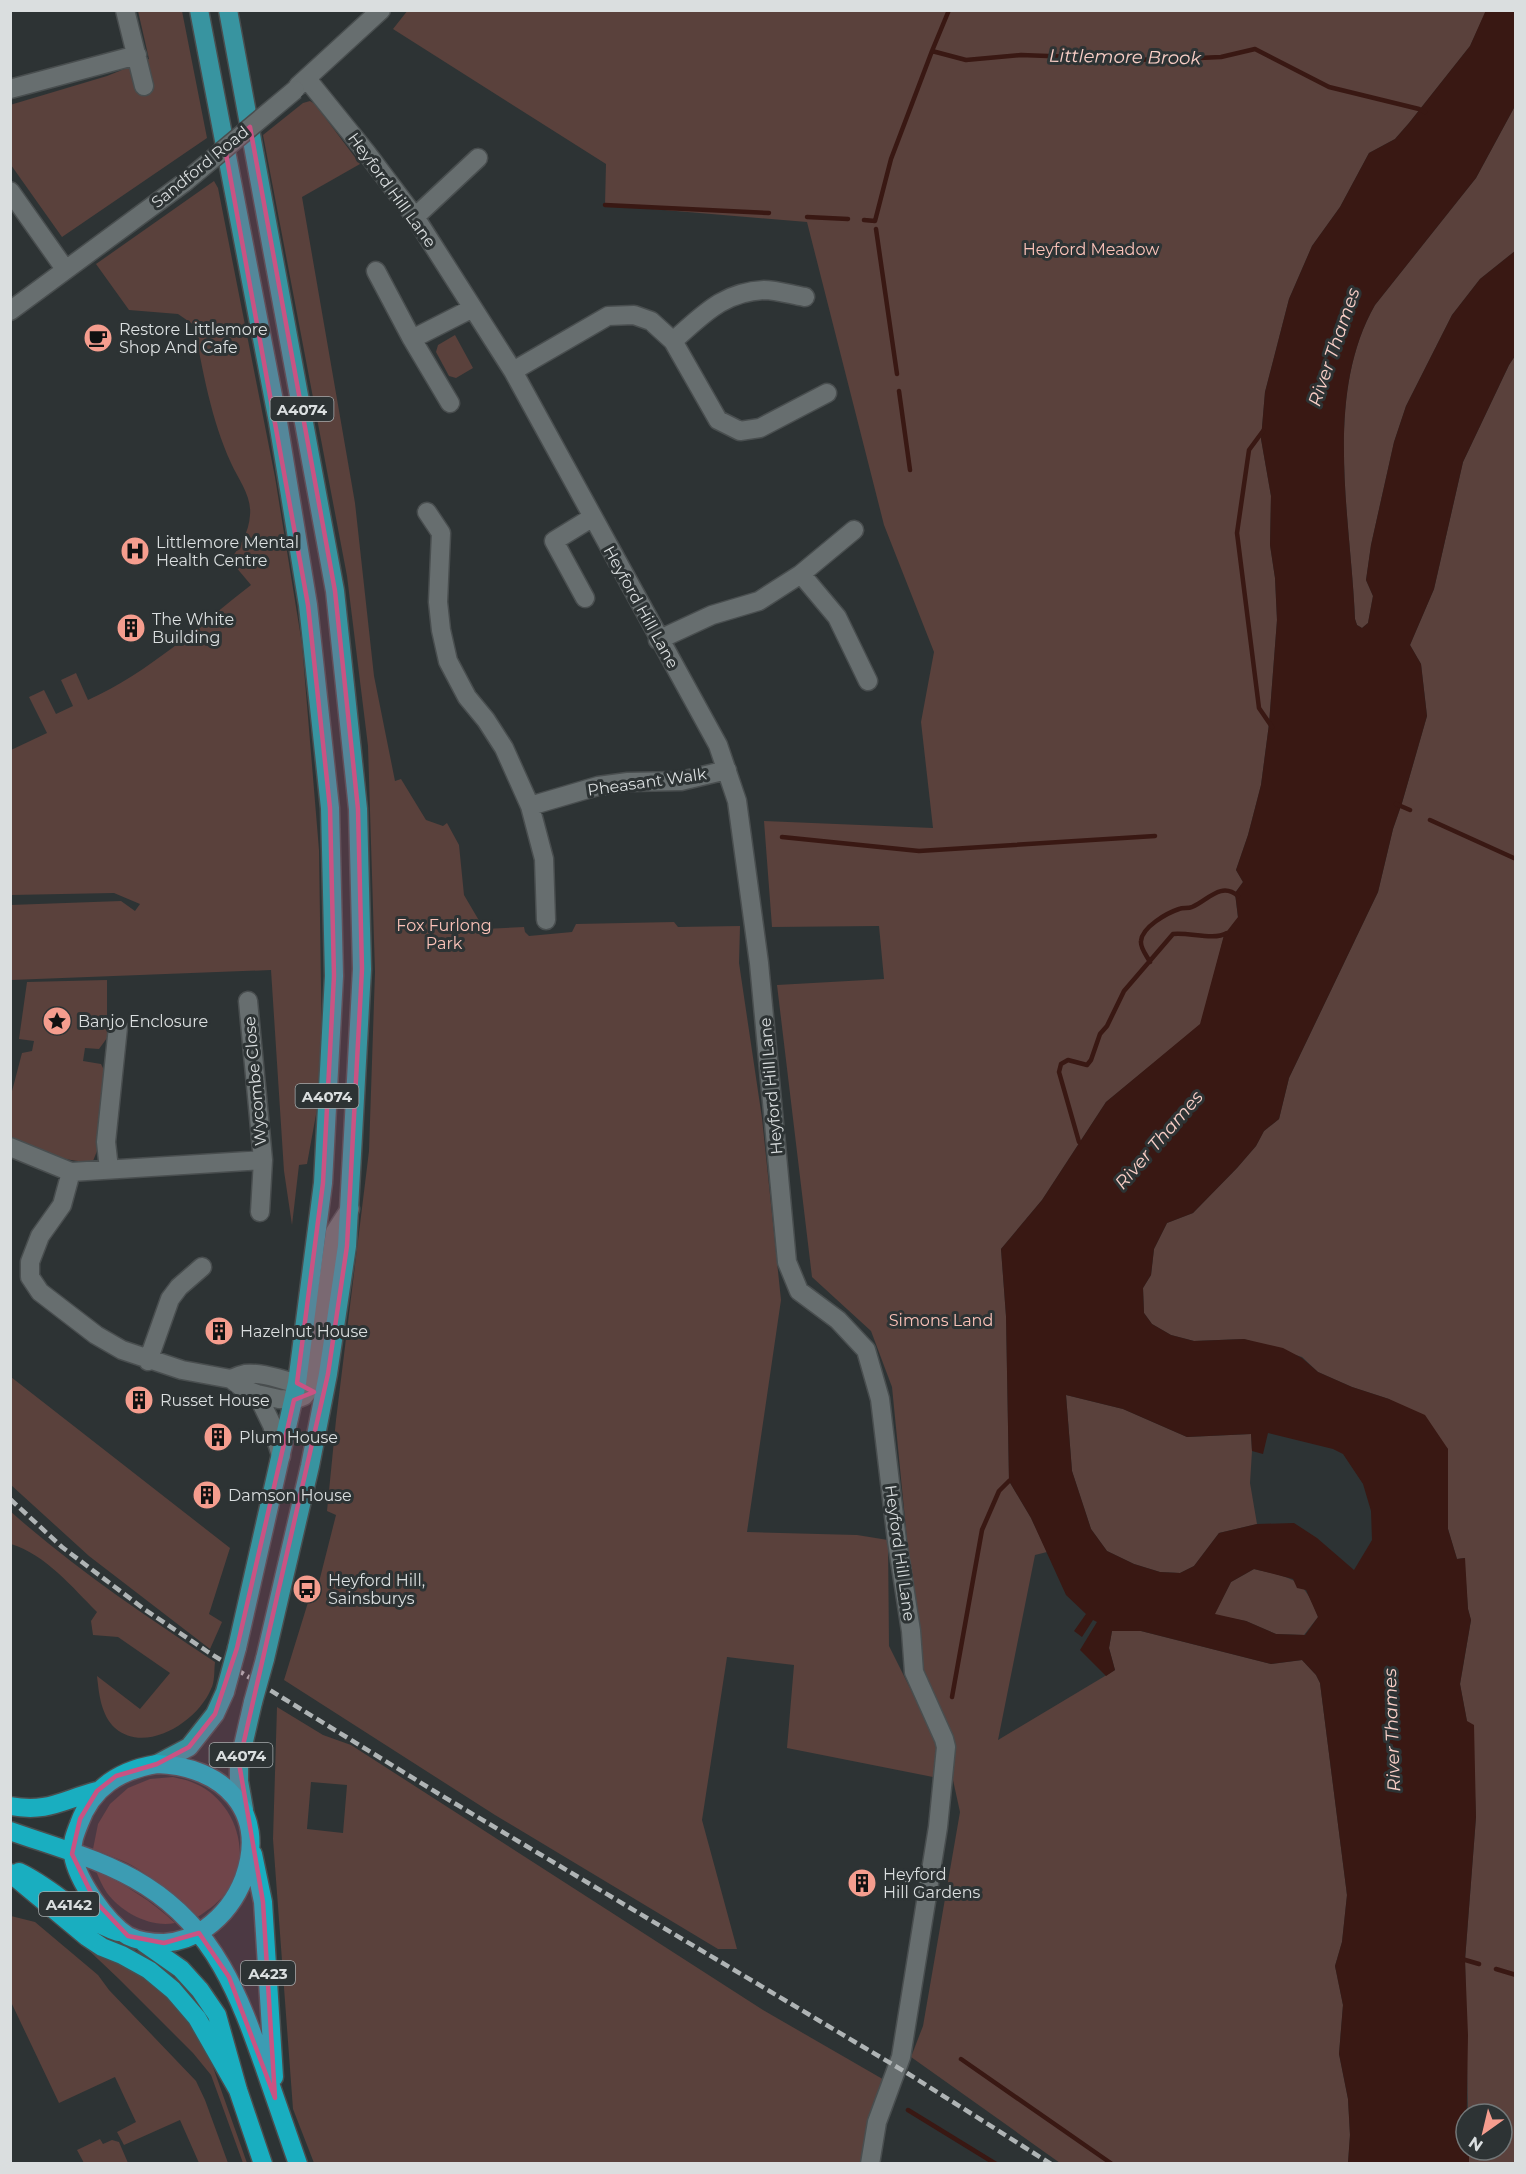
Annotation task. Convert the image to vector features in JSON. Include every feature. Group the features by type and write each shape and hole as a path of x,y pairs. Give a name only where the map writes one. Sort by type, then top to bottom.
{"highway":[{"path":"134,1938 164,1943 186,1940 216,1920 228,1908 241,1885 252,1850 251,1833 244,1809 226,1789 193,1769 157,1764 130,1770 116,1776 97,1791 80,1819 73,1840 72,1854 81,1877 108,1918 134,1938 162,1954 181,1969 200,1990 217,2015 238,2090 263,2163"},
{"path":"10,1806 44,1809 97,1791"},
{"path":"10,1831 72,1854"},
{"name":"A423","path":"252,1850 263,1902 275,2098"},
{"name":"A423","path":"72,1854 104,1864 146,1886 174,1908 199,1933 229,1977 251,2030 298,2163"},
{"path":"10,1871 87,1937 149,1970 173,1990 197,2018 238,2090"},
{"name":"A4142","path":"10,1871 43,1884 95,1923 134,1938"}],"main road":[{"name":"A4074","path":"157,1764 189,1747 215,1714 225,1692 281,1456 300,1391 323,1183 334,976 330,808 308,605 278,422 199,10"},
{"name":"A4074","path":"228,10 335,591 358,809 362,969 347,1246 322,1403 300,1513 239,1764 239,1781 244,1809"}],"street":[{"path":"125,10 144,86"},
{"name":"Sandford Road","path":"10,311 185,182 301,84 381,10"},
{"path":"10,89 137,55"},
{"name":"Heyford Hill Lane","path":"301,84 366,152 415,217 513,371 658,640 718,745 737,801 759,963 787,1262 799,1291 838,1320 866,1350 880,1399 897,1541 911,1631 914,1672 946,1747 938,1827 901,2057 877,2122 870,2163"},
{"path":"415,217 478,159"},
{"path":"10,191 65,270"},
{"path":"376,271 412,339 450,403"},
{"path":"673,341 715,304 741,294 765,290 805,297"},
{"path":"412,339 473,308"},
{"path":"513,371 608,316 634,315 651,321 673,341 718,420 740,431 760,428 827,393"},
{"path":"427,512 441,533 438,602 448,661 467,697 486,720 504,748 530,806 544,859 546,920"},
{"path":"585,598 554,541 592,517"},
{"path":"658,640 712,615 759,601 801,574 854,530"},
{"path":"801,574 837,617 868,681"},
{"name":"Pheasant Walk","path":"530,806 598,786 628,782 681,781 727,770"},
{"name":"Wycombe Close","path":"248,1001 263,1160 260,1212"},
{"path":"109,1169 106,1143 118,1027"},
{"path":"10,1147 71,1172 62,1205 40,1236 30,1262 30,1277 40,1293 96,1335 122,1350 148,1361 231,1379 244,1389 256,1394 300,1391 314,1372 335,1232 350,1209"},
{"name":"Wycombe Close","path":"71,1172 263,1160"},
{"path":"148,1361 170,1299 179,1287 202,1267"},
{"path":"231,1379 244,1374 253,1374 300,1391 322,1403"},
{"path":"256,1394 272,1425 281,1456"}],"highlighted area":[{"path":"250,127 335,591 358,809 362,969 347,1246 328,1374 239,1763 263,1902 275,2098 229,1977 199,1933 164,1943 128,1936 95,1901 72,1854 80,1819 97,1791 116,1776 157,1764 189,1747 215,1714 237,1648 294,1400 314,1392 297,1383 323,1183 334,976 330,808 308,605 225,148"}],"green space":[{"path":"408,10 1486,11 1470,46 1409,123 1395,139 1369,153 1340,207 1312,246 1289,299 1265,392 1261,439 1271,496 1270,545 1275,578 1277,620 1269,724 1261,785 1236,870 1243,882 1235,893 1238,918 1224,936 1201,1024 1106,1102 1042,1200 1001,1249 1006,1316 1009,1481 1031,1518 1047,1552 1035,1555 998,1740 1115,1670 1109,1648 1112,1631 1141,1631 1271,1664 1302,1660 1316,1675 1320,1683 1347,1895 1342,1942 1335,1966 1343,2005 1339,2054 1348,2099 1350,2135 1348,2163 1060,2163 911,2057 923,2026 960,1812 937,1707 920,1671 892,1387 871,1331 812,1277 777,985 884,979 879,926 772,927 764,821 933,828 921,722 934,652 884,525 807,222 605,205 606,164 393,29"},
{"path":"138,11 182,11 207,138 62,237 11,165 10,105 107,76 149,59"},
{"name":"Fox Furlong Park","path":"310,101 315,104 360,164 302,197 355,503 374,676 395,781 401,779 426,820 443,826 447,823 459,845 464,895 484,929 524,927 529,936 572,932 576,924 674,922 678,927 740,926 739,963 762,1118 781,1300 747,1532 857,1535 888,1540 889,1646 939,1746 938,1778 787,1748 794,1665 727,1657 702,1820 737,1949 718,1949 495,1815 284,1680 314,1583 319,1582 336,1515 327,1511 369,1151 375,972 368,746 347,576 263,135 303,103"},
{"path":"1515,106 1515,251 1480,279 1452,315 1406,406 1394,442 1371,545 1366,580 1373,596 1368,623 1362,628 1357,625 1355,619 1344,459 1349,378 1359,341 1375,305 1476,178"},
{"path":"214,181 218,188 275,477 302,644 319,850 322,1052 319,1098 307,1164 299,1165 292,1225 284,1171 271,970 11,980 10,905 121,901 135,911 140,904 114,893 11,895 11,750 47,733 29,697 44,690 56,714 73,706 61,680 76,673 88,700 111,689 153,662 251,585 230,560 248,527 249,501 218,429 208,395 194,325 178,314 129,310 96,264"},
{"path":"455,335 473,368 456,378 449,376 436,352 438,345"},
{"path":"1515,356 1515,2163 1469,2163 1514,2162 1514,2102 1468,2102 1465,1960 1476,1817 1473,1754 1460,1684 1471,1620 1464,1558 1457,1559 1448,1529 1448,1449 1389,1399 1352,1387 1318,1372 1302,1357 1244,1339 1194,1341 1171,1335 1152,1324 1144,1313 1143,1288 1151,1275 1154,1249 1167,1223 1193,1213 1237,1168 1256,1146 1264,1131 1279,1119 1289,1078 1378,892 1393,829 1427,716 1421,664 1410,645 1434,589 1463,462"},
{"path":"107,980 107,1038 99,1049 85,1048 83,1061 101,1064 106,1074 97,1151 93,1161 61,1158 11,1137 11,1095 22,1053 32,1051 34,1041 19,1039 27,982"},
{"path":"11,1377 230,1548 209,1614 222,1622 210,1649 89,1556 11,1485"},
{"path":"1066,1395 1123,1409 1187,1437 1251,1434 1250,1483 1257,1524 1219,1533 1194,1566 1180,1573 1160,1572 1134,1564 1107,1551 1091,1529 1072,1471"},
{"path":"10,1511 84,1571 215,1662 212,1686 204,1701 183,1723 156,1736 141,1738 127,1735 110,1723 100,1697 97,1676 140,1709 170,1673 118,1637 93,1635 91,1621 97,1612 47,1564 24,1549 11,1544"},
{"path":"1254,1569 1295,1581 1302,1587 1318,1617 1304,1635 1276,1634 1246,1621 1214,1615 1231,1582"},
{"path":"277,1707 323,1735 351,1745 763,2010 886,2081 865,2163 314,2163 293,2109 273,1839","holes":["311,1782 347,1785 343,1833 307,1829"]},
{"path":"173,1777 196,1784 220,1802 229,1814 239,1843 240,1858 237,1873 230,1887 215,1904 196,1918 182,1903 142,1871 93,1849 98,1824 110,1804 128,1788 150,1779"},
{"path":"96,1871 157,1907 175,1923 146,1921 128,1912 107,1893"},
{"path":"11,1916 35,1922 98,1975 109,1990 196,2081 228,2163 199,2163 180,2120 124,2145 117,2132 136,2122 115,2077 59,2103 11,2002"},
{"path":"80,1942 110,1961 136,1970 169,1993 201,2038 247,2163 243,2163 211,2075 193,2053"},
{"path":"100,2139 103,2144 112,2140 119,2142 128,2163 84,2163 77,2150"}],"water":[{"name":"River Thames","path":"1486,10 1515,11 1515,106 1476,178 1375,305 1359,341 1349,378 1345,418 1346,500 1355,619 1357,625 1362,628 1368,623 1373,596 1366,580 1371,545 1394,442 1406,406 1452,315 1480,279 1515,251 1515,356 1463,462 1434,589 1410,645 1421,664 1427,716 1393,829 1378,892 1289,1078 1279,1119 1264,1131 1256,1146 1237,1168 1193,1213 1167,1223 1154,1249 1151,1275 1143,1288 1144,1313 1152,1324 1171,1335 1194,1341 1244,1339 1283,1348 1302,1358 1318,1372 1425,1415 1448,1449 1448,1529 1457,1559 1465,1558 1468,1609 1471,1620 1460,1684 1467,1721 1474,1725 1476,1817 1465,1960 1468,2035 1467,2102 1454,2102 1454,2162 1469,2163 1348,2163 1350,2135 1348,2099 1339,2054 1343,2005 1335,1966 1342,1942 1347,1895 1320,1683 1302,1660 1271,1664 1141,1631 1112,1631 1109,1648 1115,1670 1106,1676 1080,1650 1097,1622 1093,1620 1082,1637 1074,1631 1086,1614 1066,1595 1031,1518 1009,1481 1006,1316 1001,1249 1042,1200 1106,1102 1200,1024 1224,935 1238,917 1235,893 1243,882 1236,870 1261,785 1269,724 1277,620 1275,578 1270,545 1271,496 1261,439 1265,392 1289,299 1312,246 1340,207 1369,153 1395,139 1470,46","holes":["1066,1395 1123,1409 1187,1437 1251,1434 1252,1451 1263,1454 1268,1433 1333,1449 1343,1454 1363,1484 1371,1511 1372,1540 1354,1570 1317,1538 1294,1523 1257,1524 1219,1533 1194,1566 1180,1573 1160,1572 1134,1564 1107,1551 1091,1529 1072,1471","1254,1569 1293,1579 1297,1588 1306,1590 1318,1617 1305,1635 1276,1634 1246,1621 1215,1614 1231,1582"]}],"waterway":[{"name":"Littlemore Brook","path":"949,10 932,51 966,60 1021,55 1155,60 1221,57 1255,49 1329,87 1425,112"},
{"path":"864,220 875,221 891,159 932,51"},
{"path":"605,205 769,213"},
{"path":"807,217 848,219"},
{"path":"876,229 897,374"},
{"path":"899,391 910,470"},
{"path":"1263,431 1249,450 1237,533 1259,708 1272,727"},
{"path":"1396,804 1410,810"},
{"path":"1430,820 1516,859"},
{"path":"782,837 919,851 1155,836"},
{"path":"1150,962 1141,941 1142,936 1156,921 1181,908 1192,907 1220,891 1232,892 1238,896"},
{"path":"1079,1142 1059,1072 1061,1064 1068,1060 1087,1065 1100,1034 1107,1026 1124,991 1173,934 1215,936 1227,933"},
{"path":"952,1697 982,1530 999,1491 1009,1481"},
{"path":"1462,1959 1479,1964"},
{"path":"1496,1969 1516,1975"},
{"path":"961,2059 1112,2164"},
{"path":"908,2110 996,2164"}],"railway":[{"path":"10,1499 62,1547 144,1609 208,1652 439,1794 907,2073 1051,2164"}],"place":[{"name":"Restore Littlemore Shop And Cafe","path":"98,338"},
{"name":"Littlemore Mental Health Centre","path":"135,551"},
{"name":"The White Building","path":"131,628"},
{"name":"Banjo Enclosure","path":"57,1021"},
{"name":"Hazelnut House","path":"219,1331"},
{"name":"Russet House","path":"139,1400"},
{"name":"Plum House","path":"218,1437"},
{"name":"Damson House","path":"207,1495"},
{"name":"Heyford Hill, Sainsburys","path":"307,1589"},
{"name":"Heyford Hill Gardens","path":"862,1883"}],"park label":[{"name":"Heyford Meadow","path":"1091,249"},
{"name":"Simons Land","path":"941,1320"}]}
